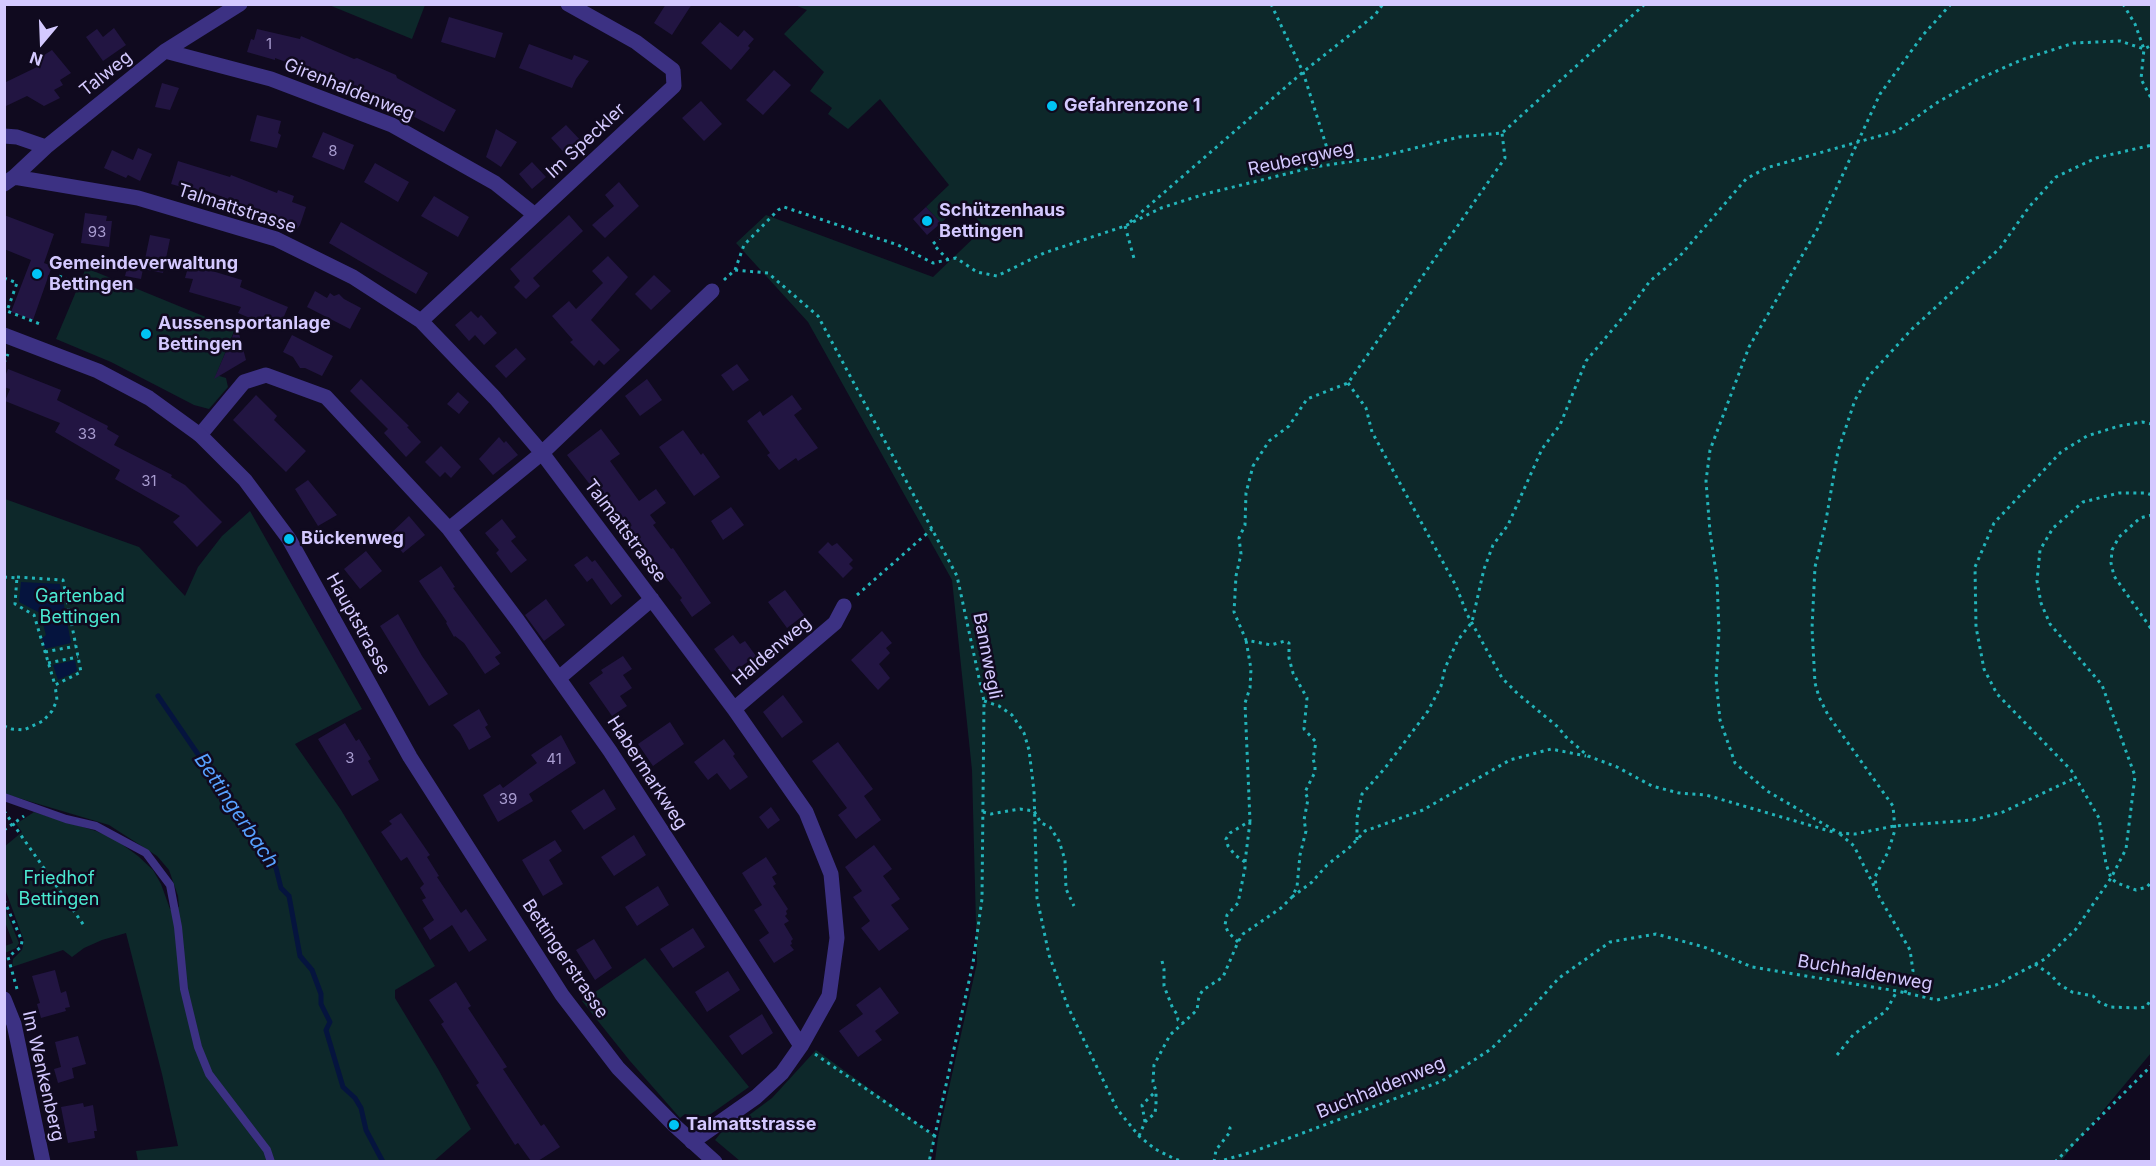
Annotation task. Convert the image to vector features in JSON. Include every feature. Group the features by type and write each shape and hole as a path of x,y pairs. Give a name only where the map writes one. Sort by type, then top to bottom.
{"street":[{"name":"Talweg","path":"9,181 46,147 165,51 240,4"},
{"name":"Im Speckler","path":"421,321 674,86 673,70 636,42 568,4"},
{"name":"Girenhaldenweg","path":"165,51 271,79 392,125 495,183 535,214"},
{"path":"4,136 17,137 46,147"},
{"name":"Talmattstrasse","path":"9,181 138,198 276,239 353,277 421,321 495,398 542,453 734,709 806,812 831,874 837,938 829,996 801,1046 782,1074 756,1097 692,1142"},
{"path":"200,435 244,382 266,375 326,397 449,530 542,453 712,291"},
{"name":"Hauptstrasse","path":"4,335 98,371 149,398 200,435 245,480 289,539 410,757"},
{"name":"Habermarkweg","path":"449,530 610,751 801,1046"},
{"path":"559,678 652,599"},
{"name":"Haldenweg","path":"734,709 835,623 844,606"},
{"name":"Bettingerstrasse","path":"410,757 562,995 618,1068 692,1142 715,1161"},
{"name":"Im Wenkenberg","path":"4,999 14,1024 43,1161"}],"lane":[{"path":"4,797 66,819 96,826 146,853 170,885 184,989 198,1047 209,1074 267,1150 271,1161"}],"path":[{"path":"1271,4 1303,72 1332,164"},
{"path":"1135,262 1125,226 1303,72 1375,15 1383,4"},
{"path":"1238,942 1228,932 1225,925 1227,915 1238,903 1245,868 1250,821 1245,704 1250,687 1251,669 1246,640 1234,612 1236,576 1241,554 1239,538 1245,525 1246,493 1253,466 1269,441 1289,426 1307,399 1348,383 1505,158 1502,133 1645,4"},
{"path":"1905,993 1913,971 1910,950 1877,893 1854,846 1839,833 1767,791 1735,763 1720,720 1716,679 1719,632 1717,579 1706,481 1710,450 1749,347 1818,228 1880,94 1923,35 1951,4"},
{"path":"2123,4 2144,49 2141,79 2151,100"},
{"path":"1357,840 1357,818 1362,794 1385,768 1428,711 1441,686 1458,640 1472,622 1484,569 1493,545 1508,525 1542,449 1560,425 1586,361 1650,281 1679,257 1746,179 1766,168 1897,132 1938,102 1978,79 2020,60 2074,43 2120,41 2144,49 2151,45"},
{"name":"Reubergweg","path":"735,270 744,245 778,210 784,207 898,245 933,262 956,258 977,272 997,276 1044,253 1125,226 1161,208 1205,194 1332,164 1375,158 1459,137 1502,133"},
{"path":"1877,893 1875,877 1888,852 1894,826 1893,806 1828,715 1819,697 1815,683 1812,628 1815,567 1825,526 1838,451 1855,400 1869,376 1912,329 2000,248 2029,207 2056,177 2096,158 2151,145"},
{"path":"941,237 933,244 948,260"},
{"path":"712,291 735,270"},
{"name":"Bannwegli","path":"735,270 768,273 818,316 957,576 984,701 982,899 973,963 929,1161"},
{"path":"59,276 79,285"},
{"path":"4,278 17,283 7,311 40,324"},
{"path":"1348,383 1366,408 1372,432 1429,534 1502,678 1588,756"},
{"path":"2151,424 2142,422 2119,426 2087,436 2061,453 1994,523 1975,567 1976,627 1984,669 1997,694 2071,770 2099,818 2106,864 2111,878 2117,883 2136,890 2147,887 2151,881"},
{"name":"Buchhaldenweg","path":"1216,1161 1252,1152 1442,1082 1491,1049 1520,1022 1559,978 1610,942 1656,934 1704,947 1752,967 1897,991 1937,1000 1996,985 2045,959 2076,930 2111,878 2126,849 2135,776 2102,685 2050,624 2041,603 2037,581 2040,550 2053,528 2083,502 2119,493 2151,495"},
{"path":"2151,515 2140,518 2119,537 2112,550 2111,563 2114,576 2151,630"},
{"path":"844,606 932,529"},
{"path":"4,577 63,580 81,672 55,685"},
{"path":"4,726 24,730 43,721 52,711 57,700 55,685 34,615 15,604 16,578"},
{"path":"1246,640 1271,645 1285,641 1289,643 1289,657 1293,673 1307,698 1305,729 1316,742 1313,759 1315,772 1305,792 1308,800 1304,820 1306,831 1300,855 1297,887 1292,897"},
{"path":"45,652 76,646"},
{"path":"48,663 78,657"},
{"path":"984,701 999,706 1012,716 1024,734 1029,750 1037,898 1048,955 1068,1007 1117,1108 1139,1136 1155,1149 1174,1159 1184,1161"},
{"path":"1139,1136 1145,1122 1155,1113 1154,1065 1170,1035 1197,1010 1199,996 1203,990 1223,977 1238,942 1253,926 1281,908 1312,882 1327,865 1365,831 1422,810 1510,760 1551,749 1588,756 1617,767 1652,786 1679,793 1706,795 1839,833 1855,834 1894,826 1983,818 2004,812 2075,778"},
{"path":"983,812 991,814 1020,809 1034,811"},
{"path":"4,811 85,927"},
{"path":"1034,811 1041,823 1050,827 1059,841 1065,860 1066,889 1074,906"},
{"path":"1245,862 1235,855 1226,839 1230,833 1250,821"},
{"path":"4,830 13,824"},
{"path":"1162,961 1164,986 1178,1020 1183,1024"},
{"path":"2035,964 2072,992 2093,996 2098,1002 2110,1007 2146,1007 2151,998"},
{"path":"1837,1055 1853,1035 1886,1011 1897,991"},
{"path":"801,1046 935,1136"},
{"path":"2055,1161 2151,1065"},
{"path":"1145,1122 1142,1105 1156,1091"},
{"path":"1216,1161 1216,1150 1230,1132 1230,1128 1226,1126"}],"green space":[{"path":"329,5 425,5 412,39"},
{"path":"795,5 2151,5 2151,1053 2061,1161 935,1161 938,1137 977,963 972,770 952,580 808,322 736,243 766,215 933,277 984,228 964,202 941,223 926,207 949,185 880,99 848,129 828,114 832,108 810,91 824,72 784,34 807,10"},
{"name":"Aussensportanlage Bettingen","path":"86,268 235,329 216,375 226,378 228,387 209,409 194,405 111,362 56,339"},
{"path":"5,499 139,547 185,596 198,567 222,536 250,511 362,709 295,744 341,810 435,966 395,990 395,998 471,1129 434,1161 138,1161 136,1151 178,1146 126,933 84,948 72,957 63,950 12,967 13,959 22,950 24,941 5,889 4,847 22,832 16,824 34,812 115,839 153,870 170,909 179,907 178,896 169,870 157,856 109,825 5,794"},
{"path":"4,906 19,943 16,948 5,953 5,946 13,943 5,922"},
{"path":"645,958 749,1087 708,1116 685,1114 680,1118 582,1001"},
{"path":"816,1050 935,1136 929,1161 740,1161 715,1140 724,1129 741,1121 772,1098"}],"water":[{"path":"21,582 60,584 71,643 45,649 42,638 46,635 40,613 19,602"},
{"path":"75,660 77,671 58,680 53,665"}],"building":[{"path":"666,4 692,4 672,35 654,23"},
{"path":"449,17 503,33 495,58 441,42"},
{"path":"720,22 738,37 744,30 754,39 748,46 750,48 731,70 701,43"},
{"path":"114,28 126,45 103,61 86,37 97,29 103,37"},
{"path":"257,29 300,39 301,36 354,59 357,58 396,75 397,78 456,110 444,132 349,84 314,70 313,72 275,58 275,60 247,52"},
{"path":"529,44 572,60 574,55 589,61 572,88 519,68"},
{"path":"52,50 71,73 60,80 63,85 54,90 60,98 44,106 27,96 4,107 4,83 37,67 33,62"},
{"path":"774,70 791,85 763,115 746,100"},
{"path":"162,83 179,88 170,110 155,107"},
{"path":"701,101 722,124 704,141 682,118"},
{"path":"257,115 281,121 278,133 281,135 277,148 250,141"},
{"path":"566,125 583,143 568,157 551,138"},
{"path":"496,129 517,142 501,167 486,157"},
{"path":"323,132 354,145 344,170 312,157"},
{"path":"138,148 152,154 140,181 128,175 126,178 104,168 112,150 133,160"},
{"path":"178,161 230,177 231,175 277,193 278,190 294,196 292,202 306,207 300,225 297,229 277,221 278,219 269,214 204,190 203,193 171,184"},
{"path":"532,162 546,177 532,189 519,174"},
{"path":"375,163 409,182 398,202 364,182"},
{"path":"619,182 639,206 605,238 592,225 614,206 605,195"},
{"path":"434,196 469,217 458,237 421,216"},
{"name":"Schützenhaus Bettingen","path":"926,207 941,223 927,235 913,219"},
{"path":"85,213 107,216 106,221 112,221 109,247 81,243"},
{"name":"Gemeindeverwaltung Bettingen","path":"4,215 54,234 44,263 52,266 33,320 11,312 31,260 4,249"},
{"path":"569,215 583,231 533,278 540,286 526,299 514,287 520,281 510,269"},
{"path":"341,222 428,273 416,294 329,243"},
{"path":"150,235 170,239 163,273 143,269 141,279 125,276 129,260 144,264"},
{"path":"608,256 628,277 591,320 620,350 604,365 599,360 594,366 570,342 573,340 552,316 569,301 576,309 603,283 592,271"},
{"path":"189,264 242,280 240,287 288,307 278,330 238,313 241,307 189,292 193,279 185,278"},
{"path":"654,275 671,291 651,310 635,294"},
{"path":"315,291 327,298 330,293 334,296 339,294 361,308 350,329 307,307"},
{"path":"471,311 478,318 481,315 497,333 484,345 475,335 469,341 455,325"},
{"path":"237,326 246,360 214,379"},
{"path":"292,335 333,356 322,376 300,368 293,357 283,352"},
{"path":"516,348 526,359 506,378 495,366"},
{"path":"737,364 749,380 733,391 721,375"},
{"path":"8,369 61,390 57,400 108,426 107,429 119,436 114,445 172,475 171,477 185,485 222,522 197,547 173,522 180,516 115,479 120,470 55,432 60,423 5,401 10,389 4,387"},
{"path":"361,379 409,426 407,427 421,442 406,457 384,433 388,429 350,391"},
{"path":"647,379 662,400 640,416 625,396"},
{"path":"458,392 469,402 459,414 447,404"},
{"path":"256,395 277,416 274,420 306,451 286,472 233,420"},
{"path":"792,395 802,409 794,415 818,448 798,461 796,458 779,470 767,455 770,453 747,421 760,411 763,416"},
{"path":"601,429 620,454 610,461 639,501 656,489 666,503 650,515 656,523 653,525 671,549 673,548 711,603 692,617 680,600 682,598 661,571 658,573 640,548 637,550 567,455"},
{"path":"683,430 720,477 694,496 659,447"},
{"path":"499,437 504,443 506,441 518,455 493,475 479,459"},
{"path":"441,446 461,467 451,478 445,472 440,477 425,462"},
{"path":"308,480 337,515 318,526 295,489"},
{"path":"731,507 744,525 723,540 711,521"},
{"path":"409,516 425,535 403,553 388,536"},
{"path":"502,519 516,537 511,541 527,560 511,573 496,553 499,550 485,533"},
{"path":"828,542 832,546 837,543 853,560 849,564 853,568 843,578 818,552"},
{"path":"366,551 382,571 360,589 344,569"},
{"path":"587,556 592,562 595,560 622,596 611,605 592,578 587,582 574,565"},
{"path":"441,566 455,587 453,588 501,653 495,657 500,664 485,674 464,643 454,637 447,622 419,581"},
{"path":"785,590 804,615 787,628 768,602"},
{"path":"546,599 565,625 544,641 525,615"},
{"path":"398,614 422,656 448,694 429,706 380,626"},
{"path":"882,631 892,643 886,648 890,653 879,664 890,678 878,690 851,660"},
{"path":"733,635 740,644 745,641 756,656 732,673 714,649"},
{"path":"623,656 632,669 623,675 632,688 620,696 627,706 612,716 589,683 603,673 601,670"},
{"path":"783,695 803,722 782,738 763,712"},
{"path":"479,709 488,725 485,727 491,737 469,750 453,725"},
{"path":"670,722 684,744 653,766 638,744"},
{"path":"345,723 356,741 359,739 371,759 368,761 379,780 352,796 318,739"},
{"path":"561,735 576,763 529,794 533,801 498,822 483,795 500,784 503,788 537,763 531,755"},
{"path":"724,739 748,777 730,790 717,773 708,780 694,762"},
{"path":"838,742 873,789 864,796 881,820 856,839 838,815 847,808 812,761"},
{"path":"604,789 616,809 584,830 571,811"},
{"path":"771,807 780,820 768,829 759,817"},
{"path":"401,813 430,855 427,857 439,876 437,877 461,913 466,909 487,940 469,952 452,925 430,940 423,928 434,920 422,900 426,898 420,888 424,884 407,857 401,861 381,832 392,824 389,821"},
{"path":"634,835 646,855 614,876 601,857"},
{"path":"555,840 562,851 549,860 563,884 543,896 522,860"},
{"path":"874,845 892,869 883,876 900,899 891,905 909,929 879,951 861,928 870,921 853,897 862,891 845,867"},
{"path":"766,857 777,874 772,877 776,884 773,886 788,909 785,916 789,921 784,924 793,939 790,945 794,950 774,963 759,940 769,933 754,910 762,905 742,873"},
{"path":"658,886 669,905 637,926 625,907"},
{"path":"693,928 705,947 673,968 660,949"},
{"path":"594,939 612,968 595,980 576,950"},
{"path":"55,970 61,993 66,991 70,1007 65,1008 66,1011 41,1018 37,1004 40,1003 32,976"},
{"path":"728,971 740,990 707,1012 695,992"},
{"path":"456,982 471,1006 468,1008 507,1067 503,1069 541,1126 544,1124 560,1147 538,1161 531,1161 518,1143 515,1145 476,1085 479,1083 441,1024 444,1022 429,1000"},
{"path":"880,987 899,1013 875,1031 882,1040 858,1057 839,1031 863,1014 856,1005"},
{"path":"762,1014 773,1033 742,1055 729,1036"},
{"path":"78,1036 86,1064 72,1068 74,1078 58,1083 54,1069 61,1067 55,1042"},
{"path":"83,1103 84,1107 93,1105 97,1131 94,1131 95,1138 68,1143 61,1107"}],"waterway":[{"name":"Bettingerbach","path":"158,696 276,868 281,888 289,896 300,956 312,970 321,994 321,1004 330,1022 326,1030 343,1087 355,1098 361,1108 366,1130 383,1162"}],"place":[{"name":"Gefahrenzone 1","path":"1052,106"},
{"name":"Schützenhaus Bettingen","path":"927,221"},
{"name":"Gemeindeverwaltung Bettingen","path":"37,274"},
{"name":"Aussensportanlage Bettingen","path":"146,334"},
{"name":"Bückenweg","path":"289,539"},
{"name":"Talmattstrasse","path":"674,1125"}],"park label":[{"name":"Gartenbad Bettingen","path":"80,607"},
{"name":"Friedhof Bettingen","path":"59,889"}]}
